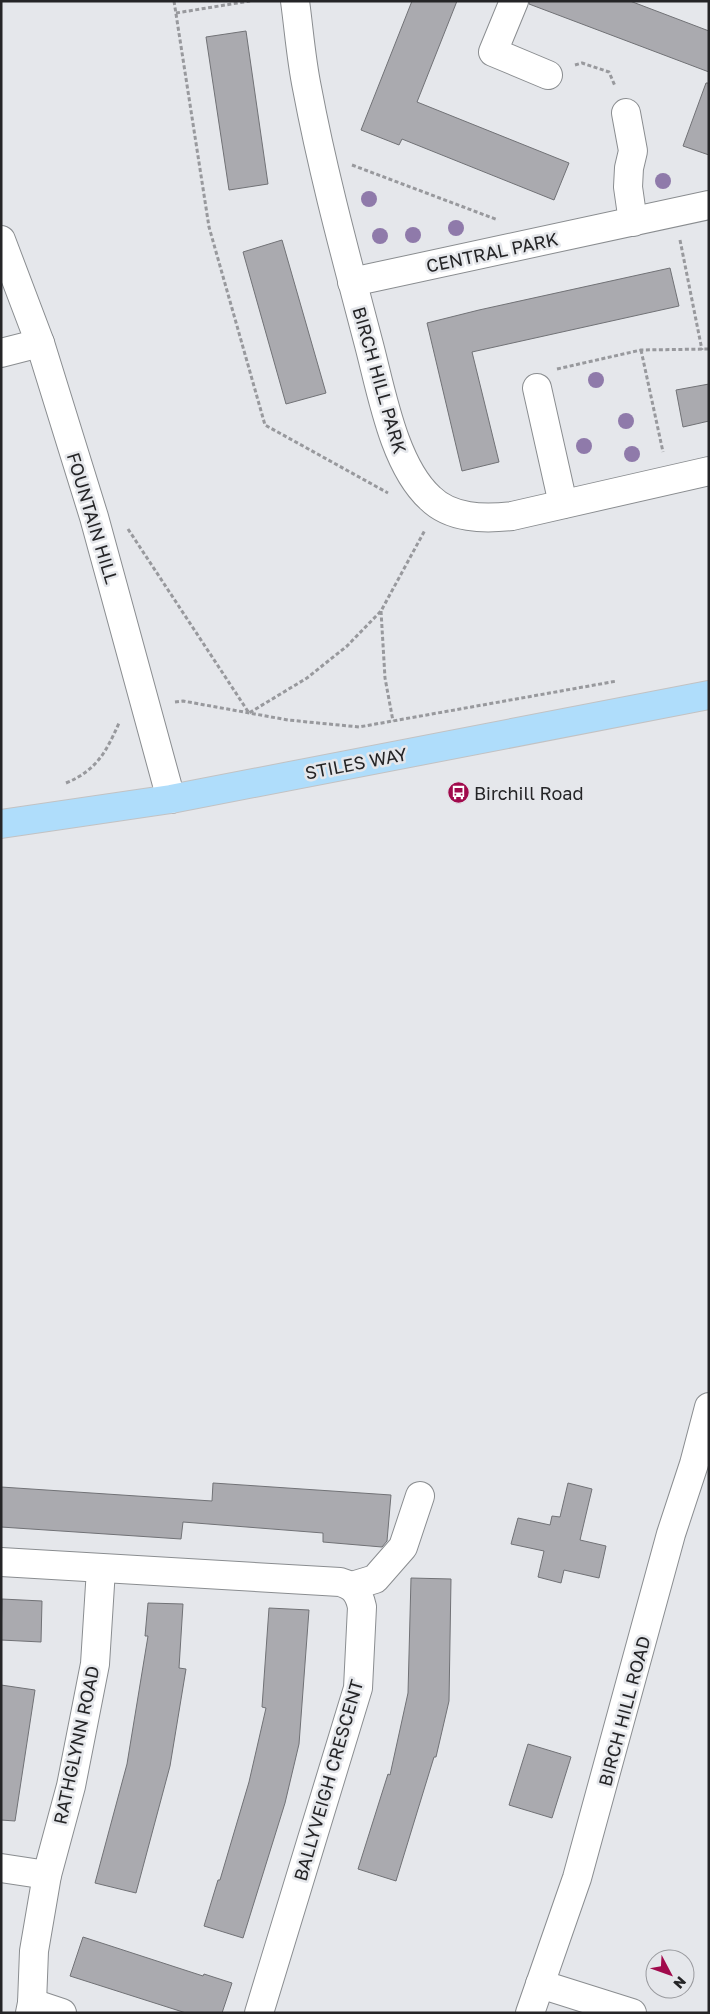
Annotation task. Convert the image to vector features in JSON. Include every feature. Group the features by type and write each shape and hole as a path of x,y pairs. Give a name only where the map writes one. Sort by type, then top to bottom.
{"main road":[{"name":"STILES WAY","path":"1,824 171,799 709,694"}],"street":[{"name":"BIRCH HILL PARK","path":"295,1 306,85 321,157 352,282 390,422 404,462 412,477 427,496 457,513 487,518 512,516 709,471"},
{"path":"514,1 493,52 548,74"},
{"path":"626,112 633,151 629,168 628,187 632,222"},
{"name":"CENTRAL PARK","path":"352,282 709,205"},
{"name":"FOUNTAIN HILL","path":"1,240 6,269 40,343 94,517 171,799"},
{"path":"1,353 40,343"},
{"path":"537,388 563,504"},
{"name":"BIRCH HILL ROAD","path":"530,2013 577,1878 671,1534 694,1464 709,1407"},
{"path":"1,1562 340,1582 352,1586 375,1579 402,1547 420,1496"},
{"name":"RATHGLYNN ROAD","path":"31,2008 34,1951 46,1875 71,1786 95,1664 101,1569"},
{"name":"BALLYVEIGH CRESCENT","path":"259,2013 358,1688 362,1607 360,1596 352,1586"},
{"path":"1,1868 46,1875"},
{"path":"540,1984 632,2013"},
{"path":"31,2008 62,2013"}],"path":[{"path":"174,1 209,227 266,425 389,494 427,496 426,529 381,611 347,646 308,678 249,713"},
{"path":"176,13 250,1"},
{"path":"548,74 582,63 609,72 626,112"},
{"path":"321,157 347,163 512,225 530,244"},
{"path":"675,212 702,350"},
{"path":"537,388 558,368 641,350 709,349"},
{"path":"641,350 670,479"},
{"path":"94,517 130,529 249,713"},
{"path":"381,611 385,678 393,721"},
{"path":"183,701 288,720 359,727 623,680"},
{"path":"60,786 82,776 107,751 120,720 147,706"}],"building":[{"path":"412,1 457,1 417,102 569,163 554,200 402,139 399,145 361,130"},
{"path":"529,1 630,1 709,31 709,72 529,4"},
{"path":"246,31 268,184 229,190 206,37"},
{"path":"706,83 709,83 709,155 683,146"},
{"path":"282,240 326,393 286,404 243,252"},
{"path":"670,268 679,306 472,352 499,462 462,471 427,323"},
{"path":"709,384 709,421 683,427 676,390"},
{"path":"213,1483 391,1495 387,1541 382,1547 323,1542 323,1533 183,1522 181,1539 1,1527 1,1487 212,1501"},
{"path":"568,1483 592,1489 580,1540 606,1546 599,1578 564,1570 561,1583 538,1577 544,1551 511,1544 518,1518 550,1525 552,1516 560,1517"},
{"path":"411,1578 451,1579 449,1701 436,1757 434,1757 396,1881 358,1869 388,1774 390,1775 408,1693"},
{"path":"2,1599 42,1601 41,1642 1,1640"},
{"path":"148,1603 183,1604 179,1668 186,1669 170,1766 136,1893 95,1883 127,1764 148,1636 145,1636"},
{"path":"269,1608 309,1610 299,1744 285,1803 243,1938 204,1926 218,1880 220,1880 249,1782 266,1708 262,1707"},
{"path":"1,1685 35,1690 15,1821 1,1820"},
{"path":"528,1744 571,1757 552,1818 509,1805"},
{"path":"83,1937 203,1976 204,1974 232,1983 222,2013 186,2013 70,1976"}],"place":[{"name":"Birchill Road","path":"458,793"}]}
